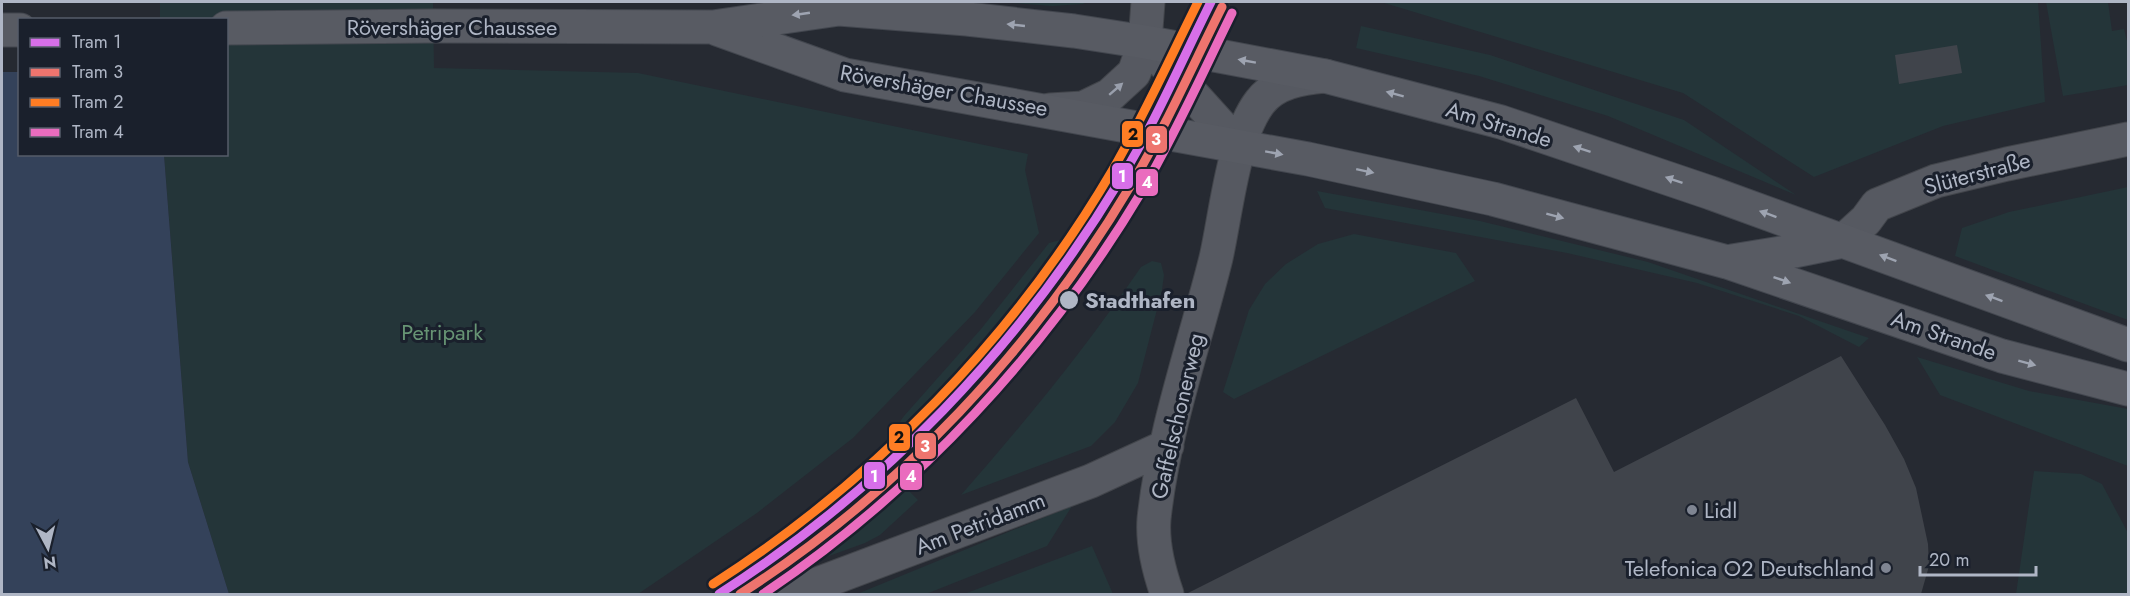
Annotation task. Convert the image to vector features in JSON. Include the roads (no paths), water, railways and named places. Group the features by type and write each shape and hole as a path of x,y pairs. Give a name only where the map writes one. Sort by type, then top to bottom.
{"main road":[{"name":"Rövershäger Chaussee","path":"228,28 713,27 839,9 967,19 1074,31 1145,42"},
{"name":"Rövershäger Chaussee","path":"713,27 845,75 1042,111"},
{"path":"2,30 18,30"},
{"name":"Am Strande","path":"1145,42 1325,76 1501,122 1711,193 1955,284 2128,345"},
{"name":"Am Strande","path":"1042,111 1308,159 1493,199 1727,261 2002,356 2128,389"},
{"name":"Am Strande","path":"1727,261 1843,241"}],"street":[{"path":"1148,2 1145,42 1240,147"},
{"name":"Rövershäger Chaussee","path":"1042,111 1083,108 1110,95 1134,73 1145,42"},
{"name":"Gaffelschonerweg","path":"1167,594 1158,569 1154,521 1167,446 1216,257 1247,124 1261,100 1280,86 1300,79 1325,76"},
{"name":"Slüterstraße","path":"1843,241 1866,220 1877,205 1936,181 2128,139"},
{"name":"Am Petridamm","path":"791,594 1091,481 1167,446"}],"water":[{"path":"2,2 18,18 18,156 164,156 188,462 229,594 2,594"}],"tram line":[{"name":"2","path":"713,584 773,543 885,452 985,348 1031,291 1073,232 1112,171 1198,2"},
{"name":"1","path":"719,594 779,553 837,508 891,461 992,357 1038,300 1120,180 1156,114 1211,2"},
{"name":"3","path":"740,594 799,554 855,510 908,463 1007,359 1093,245 1131,185 1167,119 1222,7"},
{"name":"4","path":"763,594 820,554 874,510 975,414 1021,361 1105,250 1142,191 1178,125 1232,13"}],"place":[{"name":"Stadthafen","path":"1069,300"},
{"name":"Lidl","path":"1692,510"},
{"name":"Telefonica O2 Deutschland","path":"1886,568"}],"park label":[{"name":"Petripark","path":"442,332"}]}
